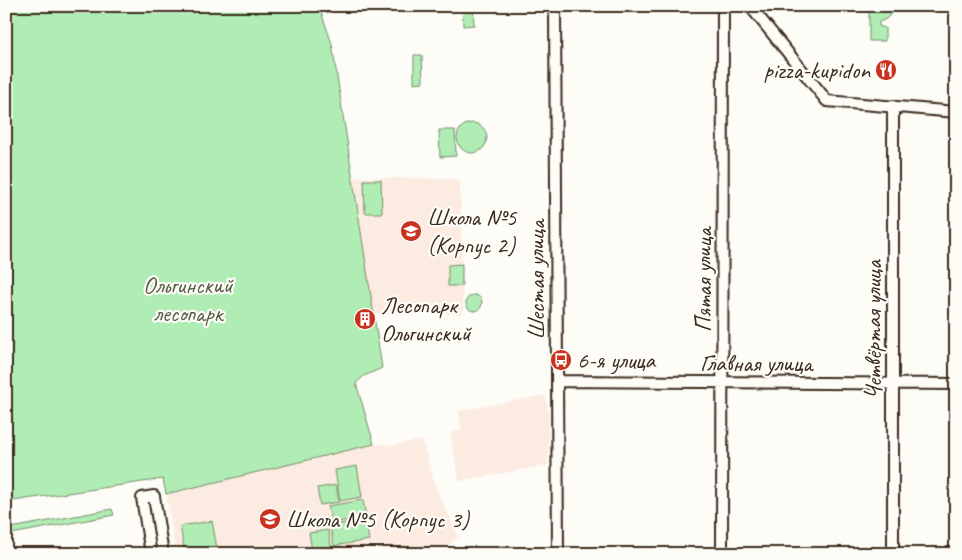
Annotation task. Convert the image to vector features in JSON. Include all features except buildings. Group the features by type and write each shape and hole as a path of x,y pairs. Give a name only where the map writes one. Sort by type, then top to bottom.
{"street":[{"name":"Шестая улица","path":"555,6 558,554"},
{"name":"Пятая улица","path":"722,554 724,6"},
{"path":"750,6 822,98 827,101 956,112"},
{"name":"Четвёртая улица","path":"893,106 893,554"},
{"name":"Главная улица","path":"557,381 956,384"},
{"path":"151,554 142,498 154,496 163,554"}],"shaded area":[{"name":"Школа №5 (Корпус 2)","path":"352,177 460,179 463,314 373,314"},
{"path":"545,395 549,415 548,465 459,481 450,432 462,431 458,411"},
{"name":"Школа №5 (Корпус 3)","path":"422,440 435,486 459,536 451,543 423,552 397,550 375,544 327,554 176,554 166,494 374,444 393,445"}],"green space":[{"name":"Ольгинский лесопарк","path":"6,6 319,6 332,44 382,368 364,376 356,383 374,444 166,494 163,479 6,502"},
{"path":"462,6 473,6 474,25 463,26"},
{"path":"897,8 886,19 879,22 879,26 885,28 885,41 869,41 869,9"},
{"path":"414,55 422,55 423,82 414,83"},
{"path":"472,123 478,124 486,132 486,144 478,152 472,153 466,152 458,144 457,138 458,132 466,124"},
{"path":"439,130 455,130 456,156 440,157"},
{"path":"364,180 381,180 382,213 365,213"},
{"path":"462,264 462,286 448,286 448,265"},
{"path":"474,295 482,303 474,311 466,303"},
{"path":"357,466 362,497 340,501 335,470"},
{"path":"336,485 339,502 320,505 317,488"},
{"path":"363,500 366,517 332,523 328,506"},
{"path":"112,509 114,515 6,535 6,529"},
{"path":"365,519 369,540 334,546 330,526"},
{"path":"212,521 218,554 185,554 180,526"},
{"path":"328,530 331,547 312,550 309,533"}],"place":[{"name":"pizza-kupidon","path":"886,70"},
{"name":"Школа №5 (Корпус 2)","path":"411,231"},
{"name":"Лесопарк Ольгинский","path":"365,319"},
{"name":"6-я улица","path":"561,360"},
{"name":"Школа №5 (Корпус 3)","path":"270,519"}]}
